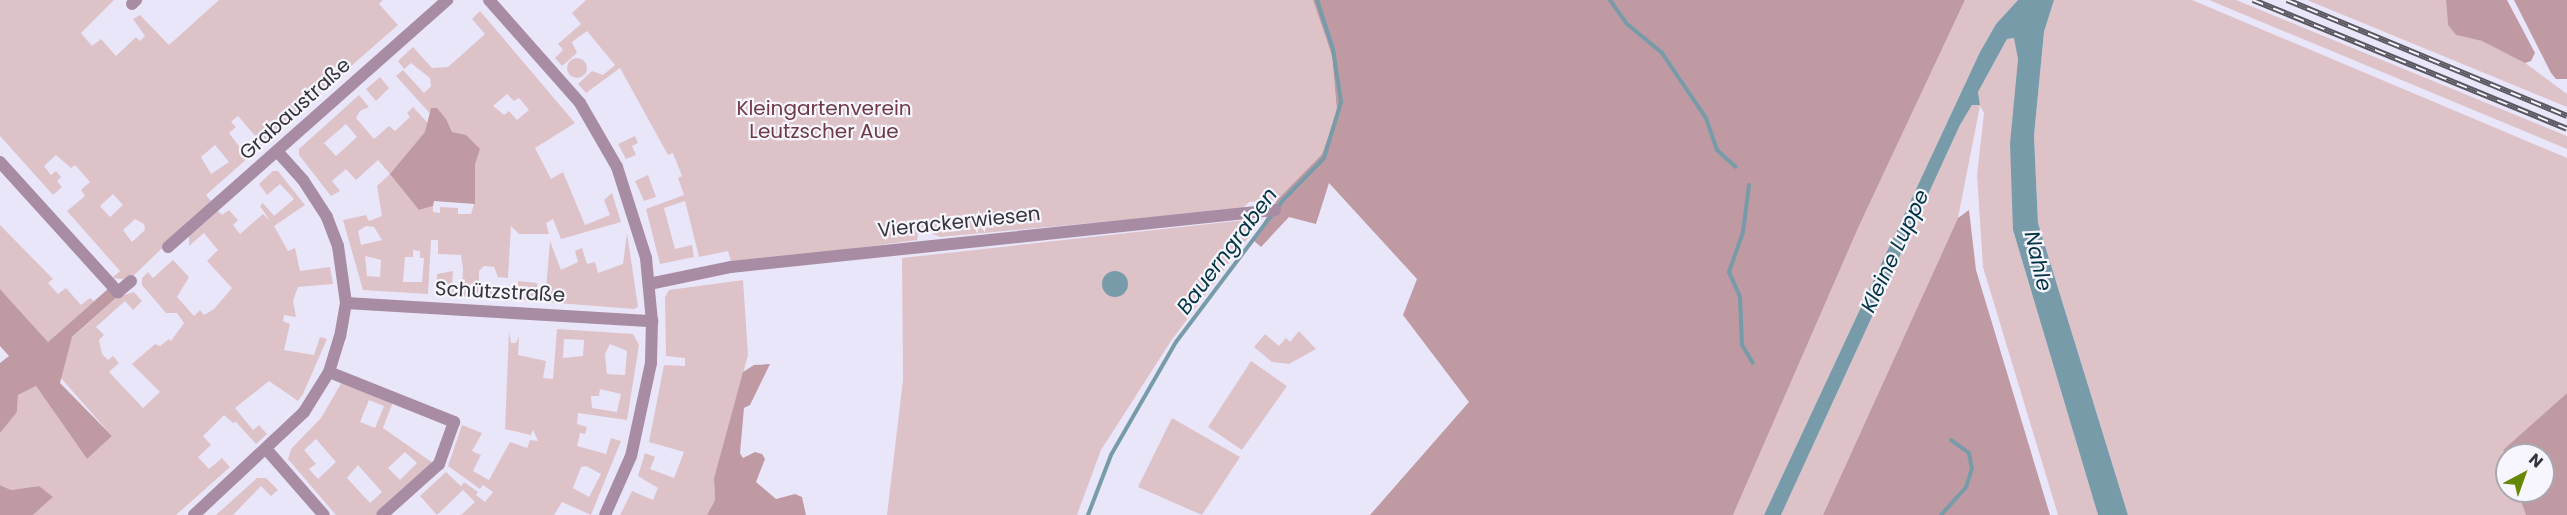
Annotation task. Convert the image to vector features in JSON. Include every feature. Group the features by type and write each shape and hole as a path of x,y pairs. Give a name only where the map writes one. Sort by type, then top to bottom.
{"street":[{"name":"Grabaustraße","path":"168,247 447,0"},
{"path":"489,0 580,103 617,167 639,231 649,284 652,321 651,363 639,428 605,515"},
{"path":"194,515 267,450 304,412 329,372 346,303 338,246 327,217 303,180 277,151"},
{"path":"0,162 118,292 131,281"},
{"name":"Vierackerwiesen","path":"649,284 766,263 1275,210"},
{"name":"Schützstraße","path":"346,303 652,321"},
{"path":"329,372 454,422 439,464 382,515"},
{"path":"267,450 324,515"}],"green space":[{"path":"0,0 114,0 81,33 92,46 101,39 116,56 136,37 140,41 145,36 133,19 140,15 169,45 219,0 383,0 379,4 398,25 342,74 335,67 332,70 338,78 206,195 211,201 129,280 112,278 120,271 67,211 85,196 81,190 90,182 75,165 71,168 56,155 44,166 51,175 56,171 61,177 57,181 62,187 53,195 0,136","holes":["238,116 256,137 242,150 229,133 236,127 231,122","215,145 229,162 211,174 201,157","113,194 123,205 110,217 100,206","135,219 144,224 145,230 132,242 123,230"]},
{"name":"Kleingartenverein Leutzscher Aue","path":"586,0 1313,0 1332,56 1337,112 1322,154 1277,200 1249,202 1242,209 940,237 933,234 932,226 919,228 917,240 732,265 728,251 699,257 685,201 664,208 675,249 692,245 694,257 660,264 646,209 684,195 678,178 682,176 673,153 668,155 620,68 586,93 578,84 592,71 603,75 615,65 587,31 572,42 577,53 562,66 555,58 563,50 558,44 581,24 572,13"},
{"path":"1965,0 2018,0 1996,24 1980,52 1764,515 1733,515 1859,226"},
{"path":"2054,0 2192,0 2567,158 2567,393 2511,443 2495,443 2495,503 2522,503 2526,515 2128,515 2038,223 2034,136 2044,32"},
{"path":"2209,0 2236,0 2567,136 2567,149"},
{"path":"2307,0 2446,0 2448,24 2456,35 2483,41 2524,62 2567,94 2567,107"},
{"path":"480,11 575,123 535,148 551,179 563,172 585,225 610,215 604,200 612,193 621,222 561,239 553,219 546,223 549,234 519,234 511,226 508,278 498,277 494,267 484,266 479,271 479,287 492,288 492,298 436,295 437,274 453,271 452,286 462,287 463,269 461,255 438,254 438,240 431,240 428,294 363,290 343,220 366,215 369,221 382,216 377,186 390,174 378,160 356,180 346,169 332,181 340,191 331,196 299,155 299,149 359,95 369,107 360,111 356,118 374,139 389,126 395,131 410,117 407,113 413,107 436,132 419,210 433,206 433,212 440,213 440,207 458,208 458,214 471,214 474,204 454,140 396,76 403,70 424,93 431,86 430,78 411,63 404,69 398,61 413,47 432,68 448,67 485,34 472,19","holes":["507,94 514,101 519,98 529,110 517,120 509,111 504,115 493,106","346,124 357,137 336,156 324,143","366,226 374,227 382,240 361,245 358,231","413,250 420,251 420,258 424,258 422,282 403,282 405,257 413,257","365,256 381,260 380,277 367,276"]},
{"path":"2015,38 2018,59 2013,230 2098,515 2058,515 1983,267 1977,175 1984,113 1980,106 1958,218 1823,515 1781,515 1960,125 1972,105 1980,105 1978,92 2007,39"},
{"path":"577,58 584,61 587,68 584,75 577,78 570,75 567,68 570,61"},
{"path":"380,77 389,88 376,101 366,89"},
{"path":"635,136 638,143 632,146 636,155 626,159 618,144"},
{"path":"273,171 278,171 305,205 274,226 288,251 295,248 300,271 330,267 333,284 298,287 293,301 296,317 284,315 283,321 290,324 284,350 314,355 320,337 327,339 303,394 298,401 269,381 235,408 253,430 259,425 267,434 256,444 236,422 233,423 224,415 203,436 211,445 198,457 209,469 222,458 230,467 176,515 33,515 52,498 39,486 11,490 0,485 0,432 17,412 18,395 36,386 87,459 112,436 46,361 117,297 134,292 142,301 133,310 125,301 96,327 104,335 99,340 102,354 108,360 113,356 119,363 109,372 143,408 160,392 132,364 155,344 160,346 169,339 171,341 184,323 177,313 166,313 142,285 142,278 148,272 153,278 173,260 189,277 177,297 194,316 200,310 204,315 214,309 232,288 207,261 218,250 204,233 189,246 189,236 218,211 222,215 229,210 238,220 233,225 240,234 263,214 270,221 260,206 263,203 274,216 294,199 280,184 267,195 259,184"},
{"path":"648,175 656,197 644,201 635,181"},
{"path":"1263,218 1171,341 1101,450 1077,515 887,515 903,380 902,258"},
{"path":"0,225 53,279 48,283 58,294 66,288 81,305 90,298 94,301 48,342 0,289"},
{"path":"627,233 638,307 634,309 545,302 550,241 561,270 578,262 575,251 582,248 587,264 595,262 598,273 623,264"},
{"path":"743,280 748,355 714,478 715,500 707,515 620,515 632,491 653,500 658,488 638,476 645,453 655,457 650,469 674,478 684,452 649,442 664,365 685,366 685,358 666,356 665,297 669,290"},
{"path":"518,281 537,283 537,301 518,300"},
{"path":"557,329 633,334 639,345 627,420 578,413 577,424 587,427 585,434 580,433 577,446 606,454 611,438 621,441 591,515 562,502 554,515 461,515 475,502 463,490 437,515 420,496 446,472 461,486 464,482 478,492 476,495 485,502 493,492 483,485 480,489 448,466 462,425 482,433 472,451 481,455 473,471 489,480 510,442 527,448 530,440 538,441 533,430 531,435 505,429 509,331 511,343 516,343 519,336 518,355 546,361 543,378 553,379","holes":["564,339 584,340 583,356 563,358","610,344 627,351 625,375 607,374 605,354","600,389 621,394 617,412 592,408 591,396 599,396","586,466 601,474 589,497 573,488 581,467"]},
{"path":"1299,331 1316,349 1289,364 1272,362 1254,347 1265,334 1279,346 1286,338 1290,342"},
{"path":"1251,361 1287,386 1242,450 1208,427"},
{"path":"342,382 393,402 383,428 433,463 377,515 336,515 288,459 291,449 321,418","holes":["369,400 384,406 375,428 360,422","316,439 336,462 318,479 309,469 316,464 304,450","405,452 417,463 400,480 388,468","358,465 382,492 370,503 347,478"]},
{"path":"1172,418 1240,457 1202,515 1138,487"},
{"path":"257,478 266,478 278,490 271,496 261,486 233,515 216,515"}],"shaded area":[{"path":"1313,0 1965,0 1859,226 1733,515 1370,515 1469,402 1403,315 1417,279 1329,183 1316,224 1289,217 1261,247 1253,240 1277,200 1322,154 1337,112 1332,56"},
{"path":"2446,0 2507,0 2535,53 2531,61 2525,63 2482,41 2456,35 2448,25"},
{"path":"2514,0 2567,0 2567,79 2556,79 2551,73"},
{"path":"431,108 437,108 446,119 452,132 466,135 480,149 475,164 475,204 434,201 433,206 419,210 390,174 425,132"},
{"path":"1969,210 1976,270 2050,515 1823,515 1958,218"},
{"path":"109,288 117,297 72,337 60,383 112,436 87,459 36,386 18,395 17,412 0,433 0,363 9,356 0,346 0,289 48,342"},
{"path":"770,364 750,405 744,408 740,453 743,458 755,452 762,454 765,459 756,482 776,499 795,494 802,497 806,515 707,515 715,500 714,478 743,372 754,365"},
{"path":"2567,393 2567,515 2526,515 2522,503 2555,503 2555,443 2511,443"},
{"path":"0,485 11,490 39,486 53,497 33,515 0,515"}],"water":[{"path":"2018,0 2054,0 2044,32 2034,136 2038,223 2128,515 2098,515 2013,230 2010,144 2018,59 2014,38 2007,39 1978,92 1980,105 1972,105 1960,125 1781,515 1764,515 1980,52 1996,24"},
{"path":"1115,271 1124,275 1128,284 1124,293 1115,297 1106,293 1102,284 1106,275"}],"waterway":[{"name":"Bauerngraben","path":"1088,515 1111,455 1176,342 1283,200 1324,158 1341,102 1333,49 1317,0"},
{"path":"1610,0 1626,23 1662,53 1706,118 1717,150 1736,167"},
{"path":"1749,185 1743,232 1729,272 1740,297 1742,345 1753,363"},
{"path":"1941,515 1966,487 1972,469 1969,453 1951,440"}],"railway":[{"path":"2253,0 2567,129"},
{"path":"2287,0 2567,116"}],"water label":[{"name":"Kleine Luppe","path":"1895,251"},
{"name":"Nahle","path":"2038,261"}]}
